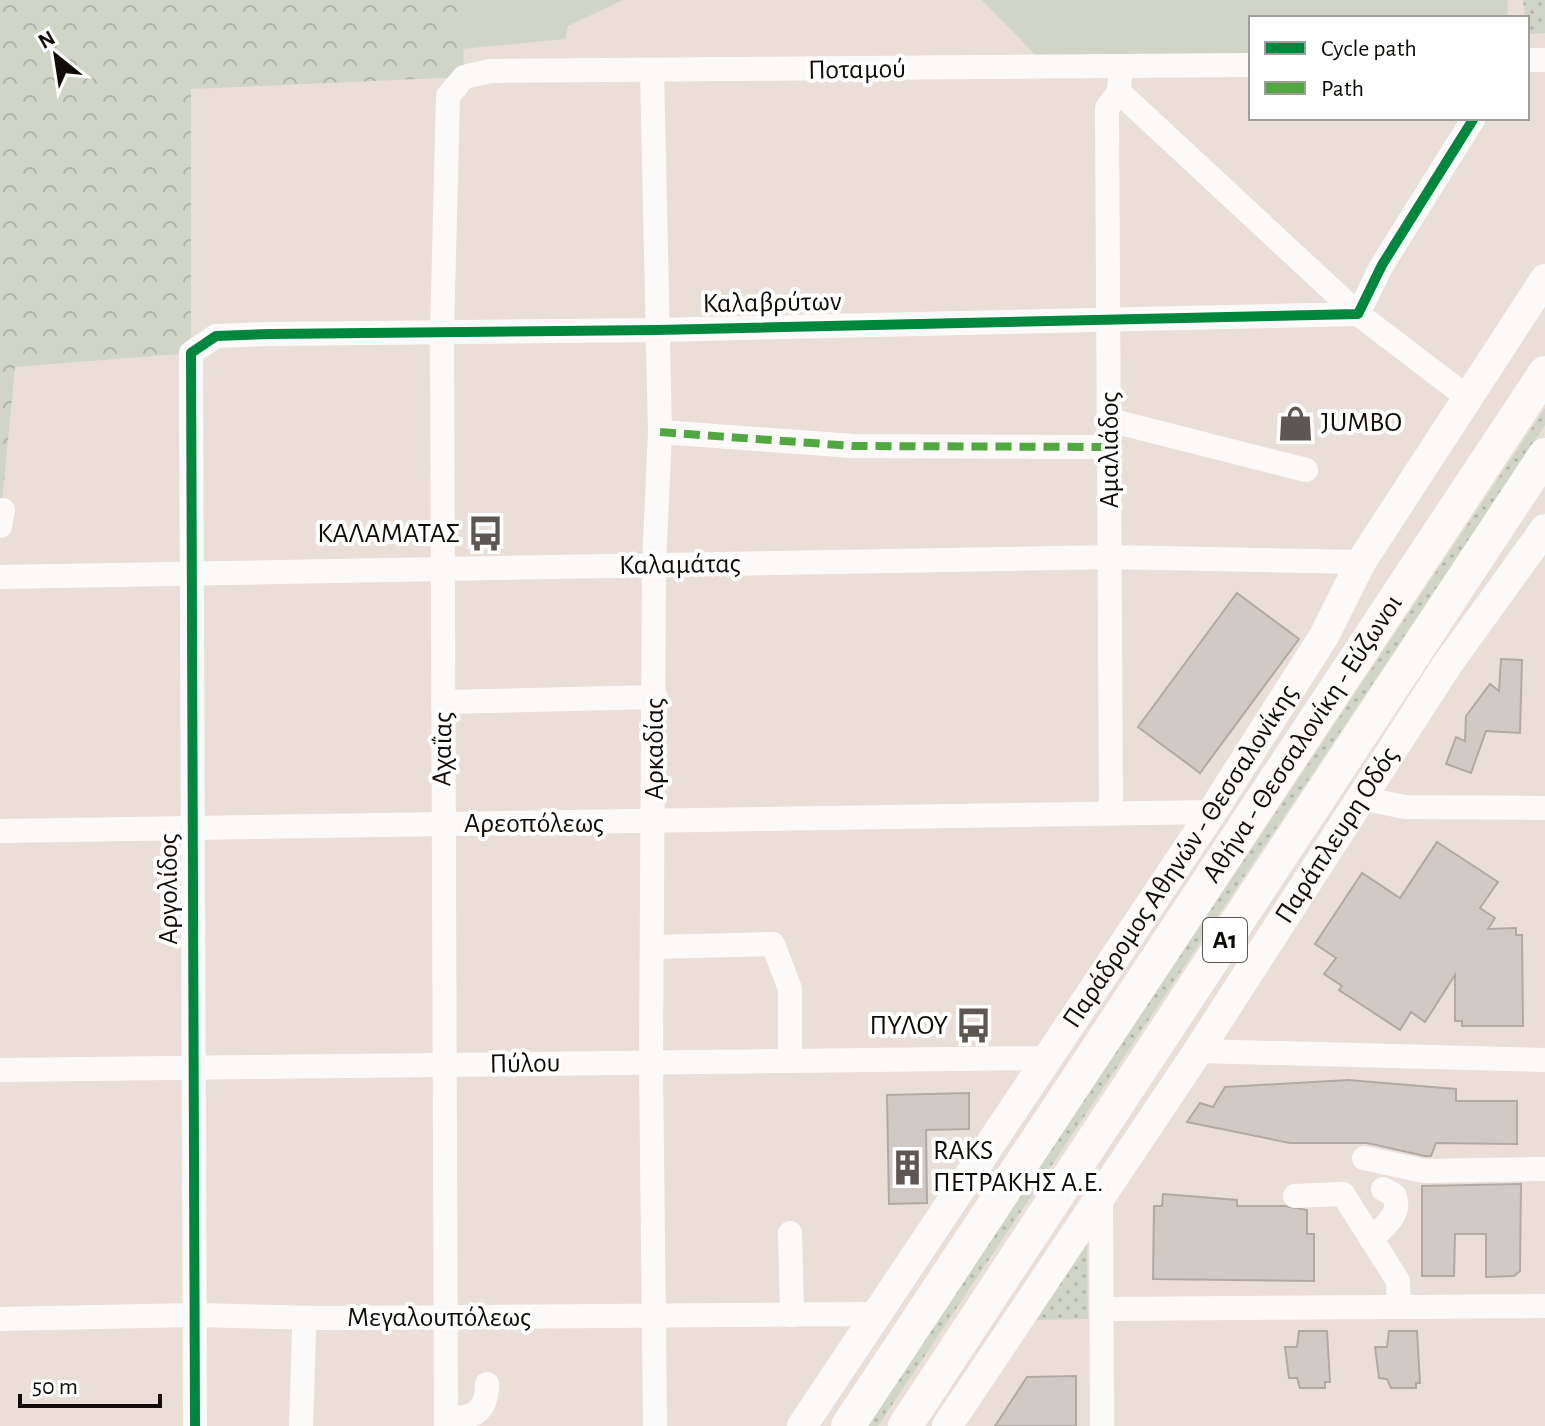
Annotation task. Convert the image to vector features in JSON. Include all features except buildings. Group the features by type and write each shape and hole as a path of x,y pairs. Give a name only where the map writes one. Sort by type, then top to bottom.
{"highway":[{"name":"Αθήνα - Θεσσαλονίκη - Εύζωνοι","path":"848,1426 1545,373"},
{"name":"Αθήνα - Θεσσαλονίκη - Εύζωνοι","path":"905,1426 1545,455"}],"main road":[{"name":"Παράδρομος Αθηνών - Θεσσαλονίκης","path":"802,1426 1212,812 1324,636 1361,562 1545,279"},
{"name":"Παράπλευρη Οδός","path":"947,1426 1198,1051 1447,665 1540,548"}],"street":[{"name":"Ποταμού","path":"464,77 490,71 1249,65"},
{"name":"Αμαλιάδος","path":"1111,813 1107,108 1119,92 1120,67"},
{"name":"Αρκαδίας","path":"652,72 660,432 654,565 655,947 651,1063 655,1426"},
{"name":"Αχαΐας","path":"446,1422 442,1065 442,333 448,96 464,77"},
{"path":"1119,92 1358,314 1467,397"},
{"path":"1358,314 1382,265 1473,120"},
{"name":"Καλαβρύτων","path":"191,353 216,336 657,330 1358,314"},
{"name":"Αργολίδος","path":"191,353 195,1426"},
{"path":"1109,420 1306,470"},
{"path":"660,432 853,446 1109,447"},
{"name":"Καλαμάτας","path":"0,577 1111,557 1361,562"},
{"path":"443,702 656,697"},
{"path":"1360,798 1405,807 1545,808"},
{"name":"Αρεοπόλεως","path":"0,831 1212,812"},
{"path":"655,947 773,944 790,989 790,1061"},
{"path":"1198,1051 1545,1060"},
{"name":"Πύλου","path":"0,1070 1050,1058"},
{"path":"1364,1158 1424,1171 1545,1169"},
{"path":"1371,1239 1392,1219 1397,1208 1394,1195 1383,1189"},
{"path":"1295,1196 1343,1194 1398,1281 1399,1307"},
{"path":"1101,1195 1102,1426"},
{"path":"790,1233 792,1315"},
{"path":"1102,1309 1545,1306"},
{"name":"Μεγαλουπόλεως","path":"0,1319 195,1315 446,1318 878,1314"},
{"path":"301,1426 304,1332"},
{"path":"446,1422 479,1413 484,1406 487,1384"}],"green space":[{"path":"0,0 462,0 464,77 191,89 191,353 15,367 0,523"},
{"path":"461,0 623,0 568,26 565,39 462,49"},
{"path":"982,0 1508,0 1507,16 1249,16 1249,64 1048,68"},
{"path":"1523,0 1545,0 1545,33 1529,34 1529,16 1525,16"},
{"path":"1545,408 1545,425 878,1426 867,1426"},
{"path":"1087,1243 1088,1319 1036,1320"}],"marked path":[{"path":"660,432 853,446 1109,447"}],"cycle path":[{"path":"195,1426 191,353 216,336 270,334 657,330 1358,314 1382,265 1473,120"}],"place":[{"name":"JUMBO","path":"1295,423"},
{"name":"ΚΑΛΑΜΑΤΑΣ","path":"486,534"},
{"name":"ΠΥΛΟΥ","path":"974,1026"},
{"name":"RAKS ΠΕΤΡΑΚΗΣ Α.Ε.","path":"907,1167"}]}
